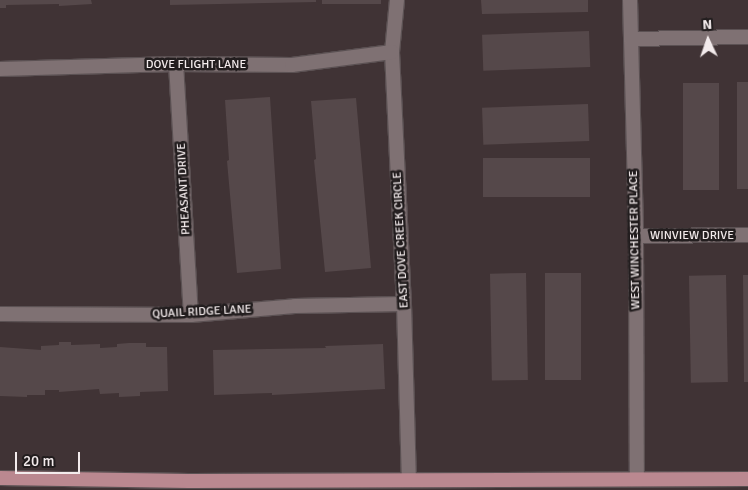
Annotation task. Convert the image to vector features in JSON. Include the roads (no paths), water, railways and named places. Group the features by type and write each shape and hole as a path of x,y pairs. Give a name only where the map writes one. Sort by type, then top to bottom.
{"main road":[{"path":"0,478 189,485 409,480 748,478"}],"street":[{"name":"EAST DOVE CREEK CIRCLE","path":"397,0 392,52 404,304 409,480"},
{"name":"WEST WINCHESTER PLACE","path":"630,0 636,236 637,479"},
{"path":"631,39 748,37"},
{"name":"DOVE FLIGHT LANE","path":"0,69 176,64 292,66 392,52"},
{"name":"PHEASANT DRIVE","path":"176,64 191,315"},
{"name":"WINVIEW DRIVE","path":"636,236 748,235"},
{"name":"QUAIL RIDGE LANE","path":"0,314 191,315 295,306 404,304"}]}
